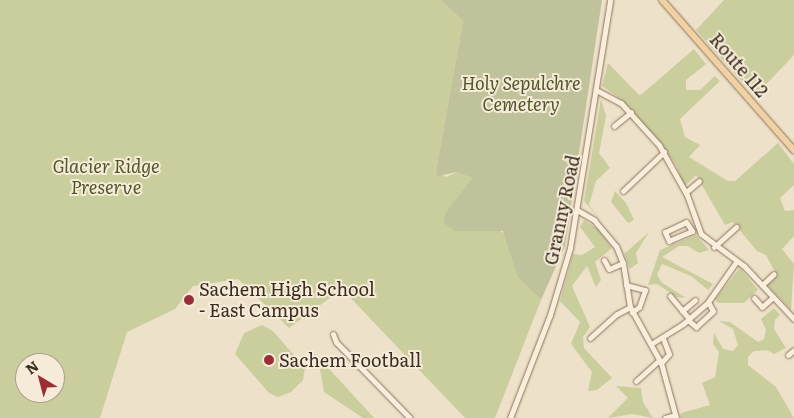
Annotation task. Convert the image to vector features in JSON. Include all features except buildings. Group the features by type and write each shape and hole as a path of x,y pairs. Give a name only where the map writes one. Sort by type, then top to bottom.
{"main road":[{"name":"Route 112","path":"663,1 794,150"}],"street":[{"name":"Granny Road","path":"510,418 558,290 577,210 598,91 610,0"},
{"path":"598,91 631,112 664,152 686,192 699,228 714,247 736,262 762,285 794,319"},
{"path":"614,126 631,112"},
{"path":"623,191 664,152"},
{"path":"686,192 699,181"},
{"path":"577,210 606,231 623,263 631,310 660,361 676,416 665,418"},
{"path":"692,231 686,222 665,232 669,240 692,231 699,228"},
{"path":"714,247 736,226"},
{"path":"604,260 609,269 623,263"},
{"path":"652,344 689,319 708,302 736,262"},
{"path":"762,285 774,274"},
{"path":"590,338 617,314 639,307 644,290 626,285"},
{"path":"670,296 696,327 712,311 708,302"},
{"path":"754,298 762,307 773,297"},
{"path":"682,311 695,300"},
{"path":"333,334 336,342 410,418"},
{"path":"636,381 669,354 663,338"},
{"path":"788,356 794,350"}],"green space":[{"name":"Glacier Ridge Preserve","path":"0,0 441,0 463,21 436,171 446,177 457,172 473,178 497,229 508,236 518,278 541,300 495,418 465,418 342,289 289,328 238,279 193,286 175,309 127,332 100,418 0,418"},
{"name":"Holy Sepulchre Cemetery","path":"441,0 602,0 565,246 541,300 518,278 503,231 455,231 444,223 445,214 472,178 457,172 438,176 436,171 463,21"},
{"path":"724,0 794,0 794,55 755,96 696,30"},
{"path":"694,49 706,64 686,80 686,90 700,90 715,76 720,81 680,119 685,137 700,145 689,157 728,181 735,181 778,143 794,164 794,185 780,198 785,211 794,210 794,236 782,249 794,264 791,310 767,285 777,276 766,255 757,251 733,222 725,225 696,175 684,187 676,165 648,129 622,100 602,86 608,63 639,95 642,94"},
{"path":"601,99 606,116 599,153 610,168 596,181 589,205 601,220 584,201"},
{"path":"615,191 626,203 634,220 628,223 611,202"},
{"path":"584,220 598,229 612,248 595,262 601,280 596,287 587,266 572,286 590,327 583,337 584,348 612,378 597,390 588,391 592,372 571,344 580,322 560,301 573,254 582,255 595,247 580,227"},
{"path":"649,232 636,253 638,263 630,269 624,254"},
{"path":"696,235 709,250 699,253 688,246 679,246 662,257 713,284 708,290 691,276 662,264 657,274 661,282 686,298 676,297 657,284 648,285 660,250"},
{"path":"740,268 758,290 744,303 718,303 715,299"},
{"path":"774,308 780,315 775,320 774,329 786,348 774,354 767,350 754,351 748,357 748,365 776,387 794,418 680,418 681,413 710,405 702,383 715,377 719,352 713,344 714,333 723,349 733,351 738,345 733,329 719,321 730,322 758,342 764,339 766,330 761,319"},
{"name":"Sachem Football","path":"262,325 273,331 305,368 303,380 291,392 278,397 269,393 235,354 244,333"},
{"path":"308,347 374,418 363,418 324,392 319,364"},
{"path":"616,386 641,388 643,402 653,418 632,414 608,418 628,398"}],"place":[{"name":"Sachem High School - East Campus","path":"189,300"},
{"name":"Sachem Football","path":"269,360"}]}
